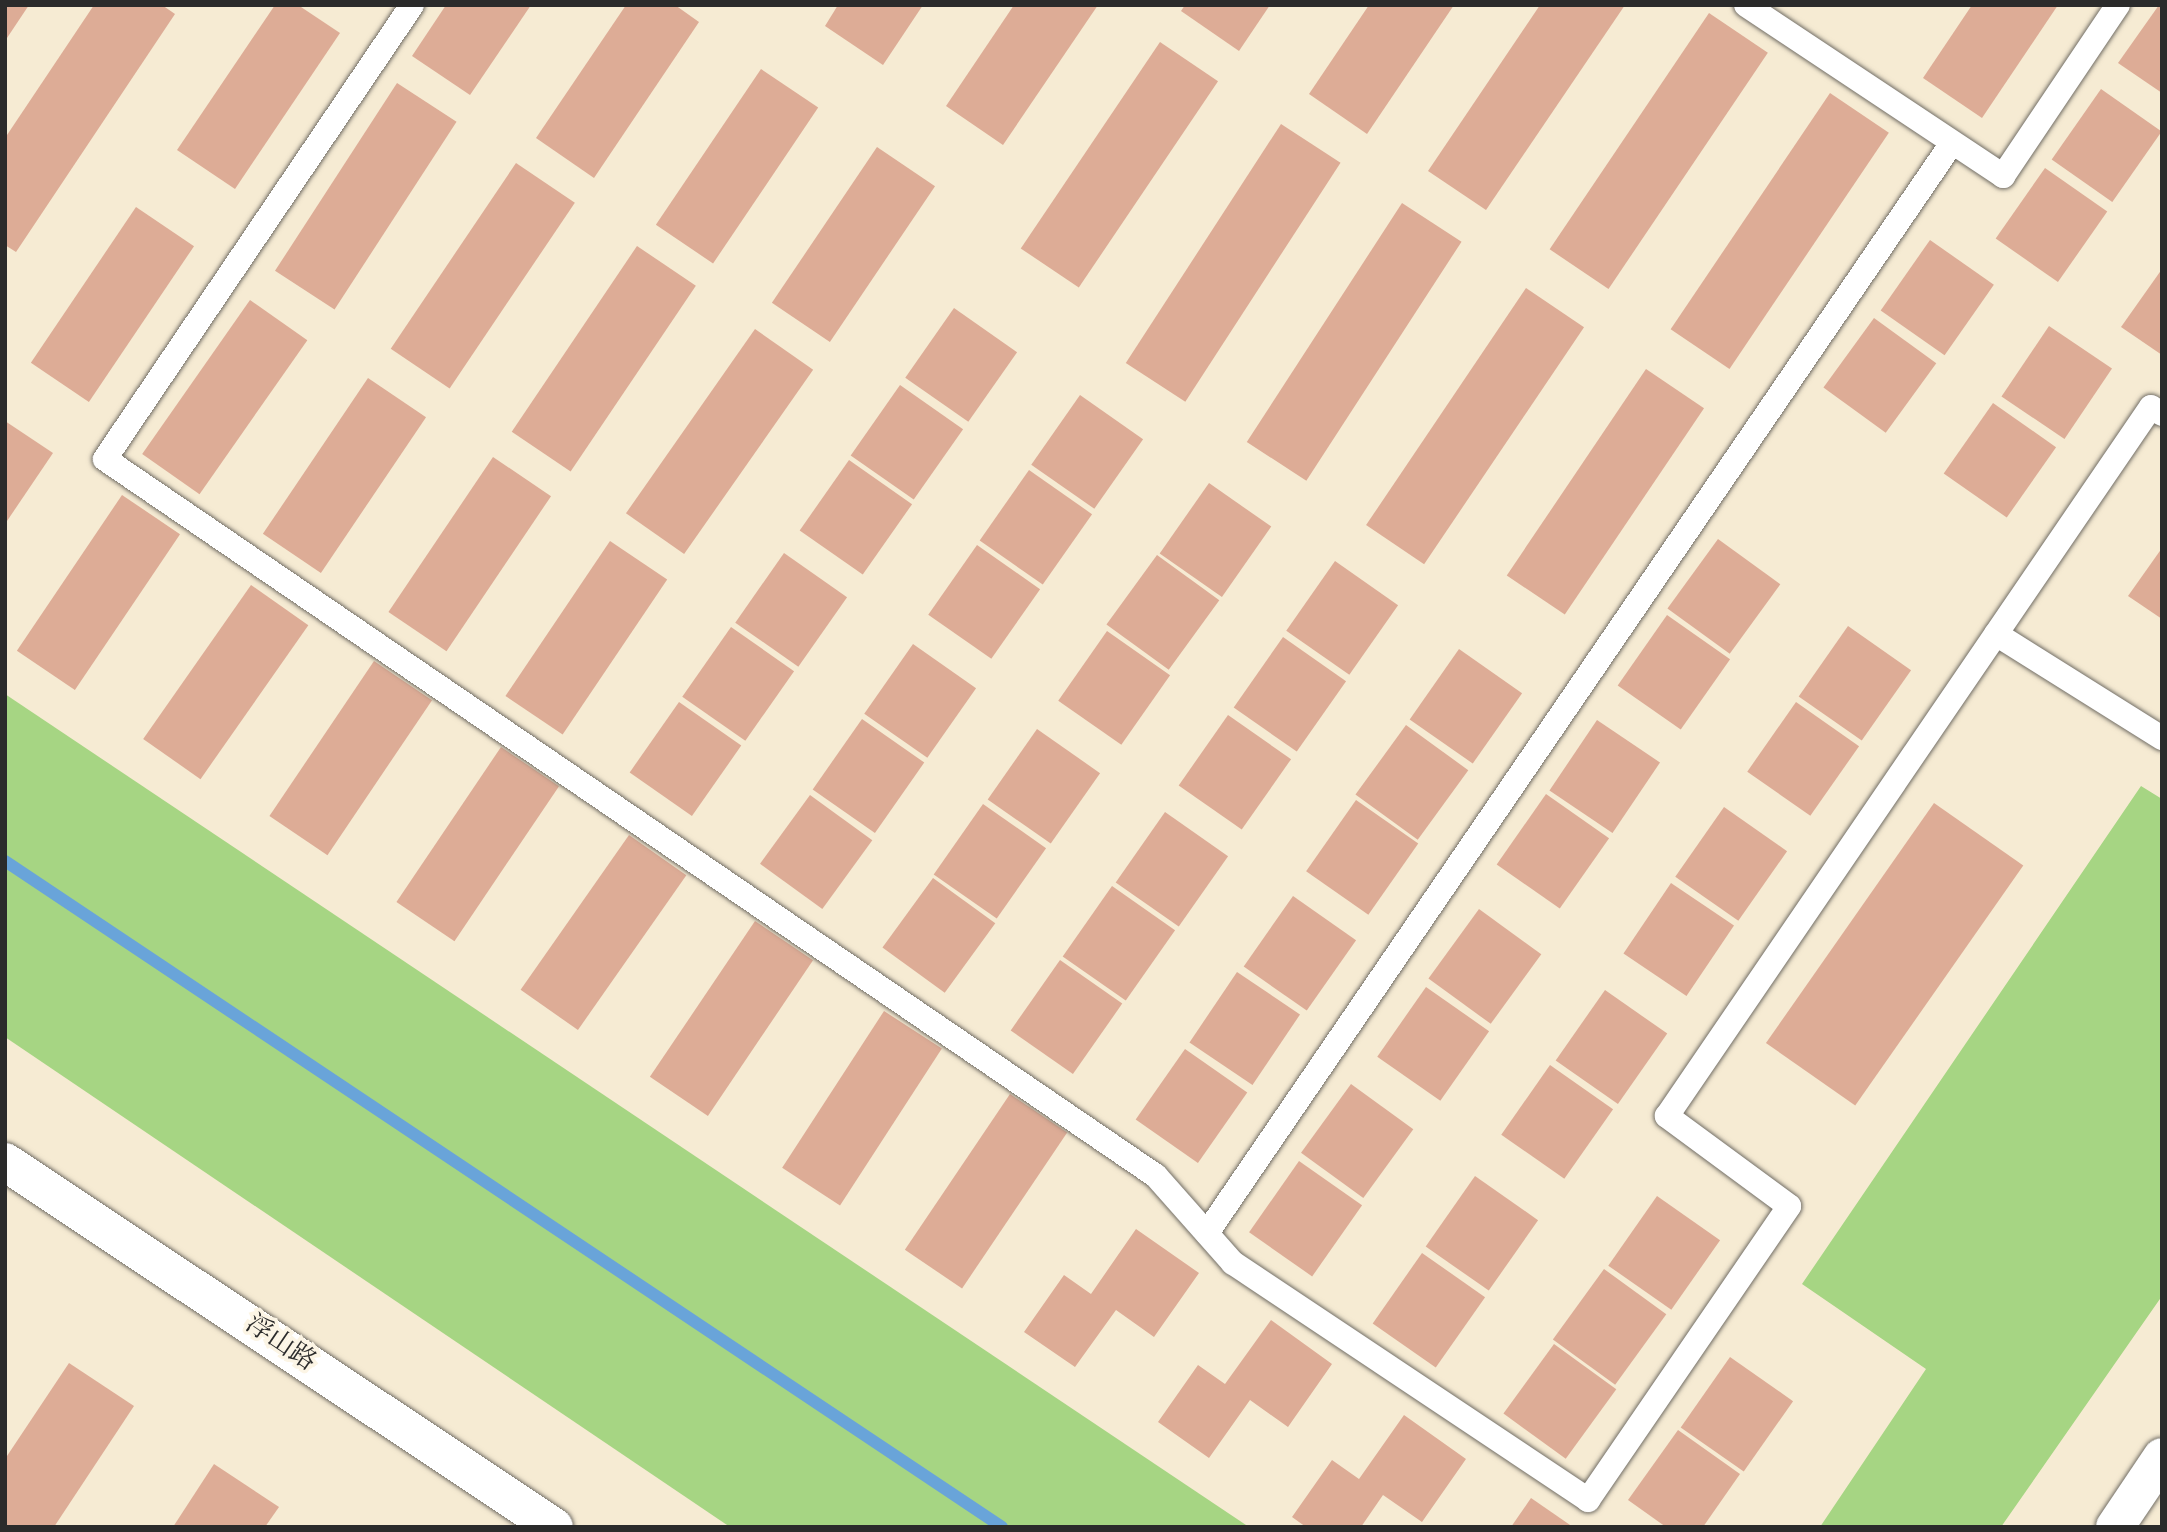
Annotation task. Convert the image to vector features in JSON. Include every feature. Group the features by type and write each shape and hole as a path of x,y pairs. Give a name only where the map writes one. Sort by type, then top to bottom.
{"street":[{"name":"浮山路","path":"5,1162 554,1527"},
{"path":"2115,1527 2162,1457"}],"lane":[{"path":"412,5 105,459 1156,1176 1233,1263 1588,1500 1789,1206 1667,1116 2151,407 2162,414"},
{"path":"1746,5 2003,176 2118,5"},
{"path":"1206,1233 1952,143"},
{"path":"1996,634 2162,738"}],"green space":[{"path":"5,694 1249,1527 730,1527 5,1037"},
{"path":"2141,786 2162,799 2162,1296 2001,1527 1820,1527 1926,1369 1802,1284"}],"building":[{"path":"5,5 29,5 5,41"},
{"path":"94,5 162,5 175,14 16,252 5,245 5,138"},
{"path":"275,5 298,5 340,33 235,189 177,150"},
{"path":"446,5 531,5 470,95 412,56"},
{"path":"626,5 675,5 699,22 594,178 536,138"},
{"path":"838,5 923,5 883,65 825,26"},
{"path":"1014,5 1098,5 1003,145 946,106"},
{"path":"1185,5 1270,5 1239,51 1181,11"},
{"path":"1369,5 1454,5 1367,134 1309,94"},
{"path":"1540,5 1625,5 1486,210 1428,171"},
{"path":"1972,5 2058,5 1982,118 1923,78"},
{"path":"2159,5 2162,5 2162,93 2118,63"},
{"path":"1709,13 1768,53 1608,289 1550,249"},
{"path":"1160,42 1218,81 1079,288 1021,248"},
{"path":"761,69 818,108 713,263 656,225"},
{"path":"397,83 457,122 335,310 275,271"},
{"path":"2101,89 2162,131 2112,202 2052,159"},
{"path":"1830,93 1889,133 1729,369 1671,329"},
{"path":"1281,124 1341,163 1185,402 1126,363"},
{"path":"877,147 935,186 830,342 772,303"},
{"path":"516,163 575,203 450,388 391,349"},
{"path":"2045,168 2107,212 2058,282 1996,238"},
{"path":"1402,203 1462,242 1306,481 1247,442"},
{"path":"136,207 194,246 89,402 31,363"},
{"path":"1930,240 1994,285 1945,355 1881,310"},
{"path":"637,246 696,286 571,471 512,432"},
{"path":"2162,269 2162,355 2121,327"},
{"path":"1526,288 1584,327 1424,564 1366,525"},
{"path":"250,300 307,340 200,494 142,454"},
{"path":"954,308 1017,352 968,422 905,378"},
{"path":"1874,318 1936,363 1886,433 1823,388"},
{"path":"2049,326 2112,368 2064,439 2001,396"},
{"path":"755,329 813,370 684,554 626,513"},
{"path":"1646,369 1704,408 1565,615 1507,575"},
{"path":"368,378 426,417 321,573 263,534"},
{"path":"900,385 963,429 914,500 851,455"},
{"path":"1080,395 1143,439 1094,509 1031,465"},
{"path":"1993,403 2056,447 2007,518 1944,473"},
{"path":"5,421 53,453 5,524"},
{"path":"493,457 551,496 446,651 388,612"},
{"path":"849,460 912,504 863,575 800,530"},
{"path":"1029,470 1092,514 1043,585 980,540"},
{"path":"1209,483 1271,527 1222,597 1160,553"},
{"path":"122,495 180,534 75,690 17,651"},
{"path":"1718,539 1780,584 1730,654 1667,609"},
{"path":"610,541 667,580 563,735 505,696"},
{"path":"977,545 1040,589 991,659 928,615"},
{"path":"2162,548 2162,619 2128,596"},
{"path":"784,553 847,597 798,667 735,623"},
{"path":"1157,555 1219,600 1169,670 1106,625"},
{"path":"1335,561 1398,605 1349,675 1286,631"},
{"path":"251,585 308,625 201,779 143,739"},
{"path":"1667,615 1730,659 1681,730 1618,685"},
{"path":"1848,626 1911,670 1862,741 1799,696"},
{"path":"731,627 794,671 745,741 682,697"},
{"path":"1107,631 1170,675 1121,745 1058,701"},
{"path":"1283,637 1346,681 1297,752 1234,707"},
{"path":"913,644 976,688 927,758 864,714"},
{"path":"1459,649 1522,693 1473,764 1410,719"},
{"path":"374,661 432,700 327,855 269,816"},
{"path":"679,702 741,746 692,816 630,772"},
{"path":"1796,702 1859,746 1810,816 1747,772"},
{"path":"1228,715 1291,759 1242,830 1179,785"},
{"path":"862,719 924,763 875,833 813,789"},
{"path":"1597,720 1660,762 1612,833 1549,790"},
{"path":"1406,725 1468,770 1418,840 1355,795"},
{"path":"1037,729 1100,773 1051,844 988,799"},
{"path":"501,747 559,786 454,941 396,902"},
{"path":"1546,794 1609,838 1560,909 1497,864"},
{"path":"810,795 872,840 822,909 760,864"},
{"path":"1356,800 1418,844 1368,915 1306,871"},
{"path":"1934,803 2023,866 1855,1106 1766,1043"},
{"path":"983,804 1046,848 997,919 934,874"},
{"path":"1724,807 1787,851 1738,921 1675,877"},
{"path":"1165,812 1228,856 1179,927 1116,882"},
{"path":"629,835 686,875 578,1030 521,990"},
{"path":"933,878 995,923 945,993 882,948"},
{"path":"1671,883 1734,925 1686,996 1623,953"},
{"path":"1112,886 1175,930 1126,1001 1063,956"},
{"path":"1293,896 1356,940 1307,1011 1244,966"},
{"path":"1479,909 1541,954 1491,1024 1428,979"},
{"path":"755,921 813,960 708,1116 650,1077"},
{"path":"1060,960 1122,1004 1073,1074 1011,1030"},
{"path":"1237,972 1300,1014 1252,1085 1189,1042"},
{"path":"1426,987 1489,1031 1440,1101 1377,1057"},
{"path":"1605,990 1667,1034 1618,1104 1556,1060"},
{"path":"884,1011 942,1049 840,1205 782,1168"},
{"path":"1185,1049 1247,1093 1198,1163 1136,1119"},
{"path":"1550,1065 1613,1109 1564,1179 1501,1135"},
{"path":"1351,1084 1413,1129 1363,1198 1301,1153"},
{"path":"1010,1094 1067,1133 962,1288 905,1250"},
{"path":"1299,1161 1362,1205 1312,1276 1249,1232"},
{"path":"1475,1176 1538,1220 1489,1291 1426,1246"},
{"path":"1657,1196 1720,1240 1671,1310 1608,1266"},
{"path":"1136,1229 1199,1273 1154,1337 1116,1310 1075,1367 1024,1332 1064,1275 1091,1294"},
{"path":"1422,1253 1485,1297 1436,1368 1373,1323"},
{"path":"1604,1269 1666,1314 1615,1385 1553,1339"},
{"path":"1271,1320 1332,1364 1288,1427 1250,1400 1209,1458 1158,1422 1198,1365 1225,1384"},
{"path":"1554,1344 1616,1389 1566,1459 1503,1414"},
{"path":"1730,1357 1793,1401 1744,1472 1681,1427"},
{"path":"69,1363 134,1406 54,1527 5,1527 5,1459"},
{"path":"1404,1415 1466,1459 1422,1522 1383,1495 1361,1527 1306,1527 1292,1517 1332,1460 1359,1479"},
{"path":"1678,1430 1740,1474 1703,1527 1666,1527 1628,1500"},
{"path":"214,1464 279,1507 265,1527 173,1527"},
{"path":"1531,1498 1573,1527 1511,1527"}],"waterway":[{"path":"5,861 1002,1527"}]}
